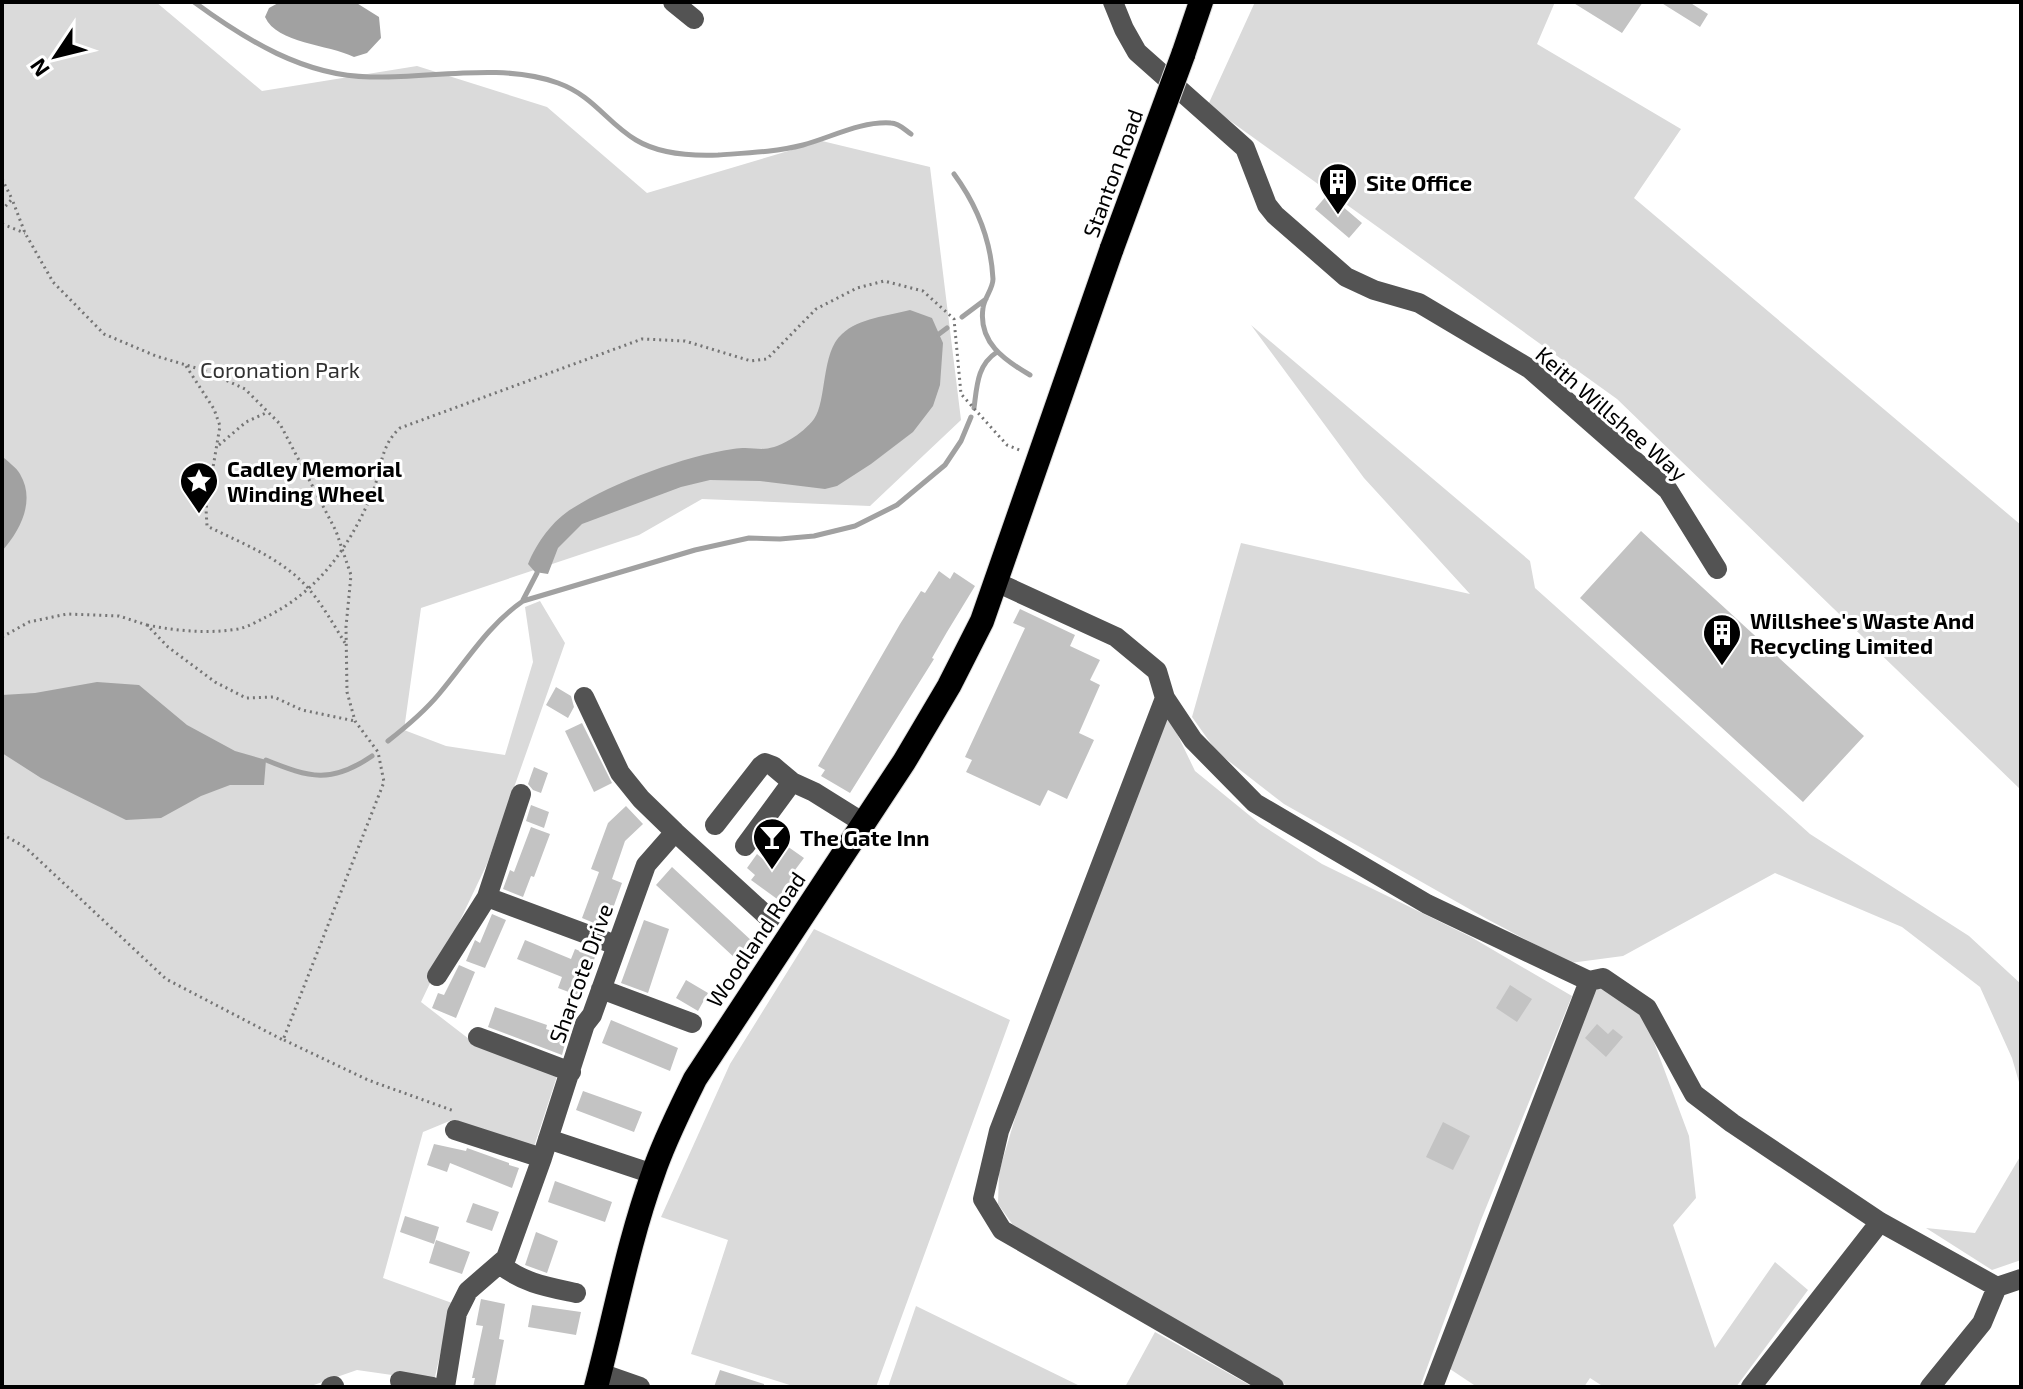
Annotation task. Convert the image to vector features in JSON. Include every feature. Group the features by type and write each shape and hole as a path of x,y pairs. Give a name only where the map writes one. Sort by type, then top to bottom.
{"highway":[{"name":"Stanton Road","path":"1074,362 1201,2"},
{"name":"Woodland Road","path":"598,1380 653,1174 695,1079 904,762 949,686 982,621 1074,362"}],"street":[{"path":"673,2 694,19"},
{"name":"Keith Willshee Way","path":"1113,2 1137,52 1245,148 1267,205 1275,215 1346,277 1374,290 1419,303 1530,369 1668,490 1717,569"},
{"path":"996,582 1116,637 1157,671 1165,698 1193,740 1255,803 1427,904 1589,981 1603,978 1647,1008 1694,1094 1732,1123 1880,1222 1997,1287 2021,1279"},
{"path":"584,697 620,773 641,799 770,919"},
{"path":"1165,698 999,1131 983,1199 1002,1230 1274,1387"},
{"path":"715,825 765,763 862,822"},
{"path":"745,846 792,782"},
{"path":"437,976 487,897 521,794"},
{"name":"Sharcote Drive","path":"501,1265 545,1149 585,1024 592,1015 646,865 675,832"},
{"path":"487,897 616,945"},
{"path":"1433,1387 1589,981"},
{"path":"601,989 692,1023"},
{"path":"478,1037 571,1072"},
{"path":"455,1121 545,1149 653,1174"},
{"path":"1751,1387 1880,1222"},
{"path":"445,1387 457,1313 462,1300 475,1284 501,1265 516,1277 576,1293"},
{"path":"1930,1387 1982,1323 1997,1287"},
{"path":"598,1380 640,1387"},
{"path":"400,1381 433,1387"}],"path":[{"path":"2,179 25,233 53,282 104,334 245,389 280,424 343,550 351,575 346,646 347,692 355,721 378,752 384,782 283,1040"},
{"path":"2,210 12,199"},
{"path":"2,224 25,233"},
{"path":"2,637 29,622 67,614 119,616 187,632 241,629 292,604 343,550 371,495 380,457 389,438 400,428 642,339 685,341 751,361 767,359 816,309 857,288 884,281 923,291 954,319 961,394 1007,445 1040,458"},
{"path":"185,365 214,409 220,426 206,509 207,526 293,573 308,589 346,646"},
{"path":"217,447 246,422 268,412"},
{"path":"147,625 168,647 215,682 246,698 274,697 302,710 355,721"},
{"path":"2,834 25,847 166,979 283,1040 455,1121"}],"green space":[{"name":"Coronation Park","path":"2,2 156,2 262,91 417,66 547,107 647,193 822,141 930,167 961,420 870,506 702,499 639,535 421,608 404,730 446,746 505,755 533,662 525,607 540,601 565,643 487,864 421,1002 469,1039 558,1073 533,1150 452,1120 423,1132 383,1278 452,1303 434,1381 357,1370 308,1387 2,1387"},
{"path":"1255,2 1555,2 1537,44 1681,129 1634,198 2021,525 2021,790 1617,399 1208,105"},
{"path":"1251,325 1530,561 1535,588 1810,834 1969,936 2021,984 2021,1089 2012,1058 1980,987 1902,927 1775,873 1623,956 1570,963 1284,804 1217,752 1192,717 1241,543 1470,594 1364,478"},
{"path":"1168,715 1195,771 1260,824 1322,864 1471,937 1572,996 1481,1220 1420,1387 1289,1387 1013,1225 998,1204 999,1172 1039,1038"},
{"path":"814,929 1010,1020 876,1387 796,1387 691,1354 728,1240 661,1217 730,1064"},
{"path":"1594,984 1642,1010 1689,1136 1696,1198 1673,1225 1715,1348 1775,1262 1808,1290 1736,1387 1604,1387 1590,1378 1584,1387 1477,1387 1450,1369"},
{"path":"2021,1155 2021,1260 1992,1270 1926,1228 1975,1233"},
{"path":"916,1306 1082,1387 888,1387"},
{"path":"1155,1332 1253,1387 1125,1387"}],"shaded area":[{"path":"280,2 355,2 379,17 381,38 367,53 354,57 292,38 271,26 265,17 269,8"},
{"path":"910,310 932,318 943,343 940,385 933,406 913,432 871,464 837,486 825,489 760,481 710,480 681,487 582,524 558,548 548,574 535,572 528,564 552,525 590,498 650,471 733,449 767,449 794,437 809,425 818,411 827,364 835,342 842,334 865,321"},
{"path":"2,456 19,472 25,484 26,505 20,525 2,551"},
{"path":"97,682 139,685 187,725 235,751 266,760 264,785 230,785 201,796 161,818 126,820 41,778 2,753 2,695 35,693"}],"building":[{"path":"1572,2 1643,2 1622,33"},
{"path":"1660,2 1689,2 1708,14 1700,27"},
{"name":"Site Office","path":"1328,194 1362,223 1349,238 1315,209"},
{"name":"Willshee's Waste And Recycling Limited","path":"1641,531 1864,736 1803,802 1580,598"},
{"path":"939,571 950,579 954,572 975,586 934,659 850,793 821,776 825,770 818,766 900,624 921,591 925,593"},
{"path":"1020,609 1075,635 1070,646 1100,660 1090,680 1100,685 1079,733 1094,740 1067,799 1048,790 1040,806 966,772 972,760 965,757 1025,628 1013,623"},
{"path":"556,687 571,696 574,707 568,718 546,705"},
{"path":"582,723 612,783 594,792 565,731"},
{"path":"534,767 548,773 541,793 528,784"},
{"path":"531,805 549,812 544,828 526,821"},
{"path":"626,806 643,824 625,841 612,879 622,883 606,928 582,918 599,872 591,869 608,823"},
{"path":"531,827 550,834 523,897 503,889 510,870 514,872"},
{"name":"The Gate Inn","path":"777,839 804,858 792,874 801,881 784,904 751,880 755,875 747,868 757,854 763,859"},
{"path":"672,867 753,942 736,959 656,885"},
{"path":"492,914 506,920 485,968 466,961 475,940 480,943"},
{"path":"644,920 669,929 648,993 621,983"},
{"path":"525,940 571,959 575,949 595,957 582,997 558,988 562,977 517,959"},
{"path":"459,965 475,972 456,1018 432,1008 438,993 444,995"},
{"path":"686,980 708,993 698,1011 676,998"},
{"path":"1510,985 1532,999 1517,1022 1496,1008"},
{"path":"495,1007 547,1025 546,1029 567,1036 562,1055 488,1027"},
{"path":"611,1020 678,1048 670,1071 602,1043"},
{"path":"1597,1024 1608,1034 1613,1029 1623,1037 1606,1057 1585,1038"},
{"path":"583,1091 642,1112 634,1132 576,1110"},
{"path":"1443,1122 1470,1136 1453,1170 1426,1157"},
{"path":"434,1144 466,1151 467,1148 519,1168 512,1188 450,1163 447,1172 427,1165"},
{"path":"555,1181 612,1202 605,1222 548,1202"},
{"path":"473,1203 499,1212 492,1231 466,1222"},
{"path":"405,1216 439,1227 434,1244 400,1232"},
{"path":"536,1232 558,1241 547,1273 525,1265"},
{"path":"436,1240 470,1252 462,1274 429,1263"},
{"path":"481,1299 505,1304 499,1339 504,1340 495,1387 473,1387 475,1378 472,1378 483,1326 476,1325"},
{"path":"532,1305 581,1312 576,1335 528,1327"},
{"path":"720,1370 764,1384 764,1387 714,1387"}],"waterway":[{"path":"194,2 255,42 299,63 322,70 370,77 513,73 558,83 591,102 636,140 665,151 708,155 772,151 880,123 897,124 911,134"},
{"path":"954,174 975,210 989,250 993,279 983,308 985,331 1002,356 1030,375"},
{"path":"962,317 986,299"},
{"path":"939,334 947,328"},
{"path":"974,408 982,370 997,352"},
{"path":"388,741 427,707 488,633 523,601 695,550 749,538 814,536 855,526 897,505 945,465 961,441 971,417"},
{"path":"523,600 537,573"},
{"path":"266,760 295,771 320,775 344,771 372,756"}],"place":[{"name":"Site Office","path":"1338,216"},
{"name":"Cadley Memorial Winding Wheel","path":"199,515"},
{"name":"Willshee's Waste And Recycling Limited","path":"1722,667"},
{"name":"The Gate Inn","path":"772,871"}]}
